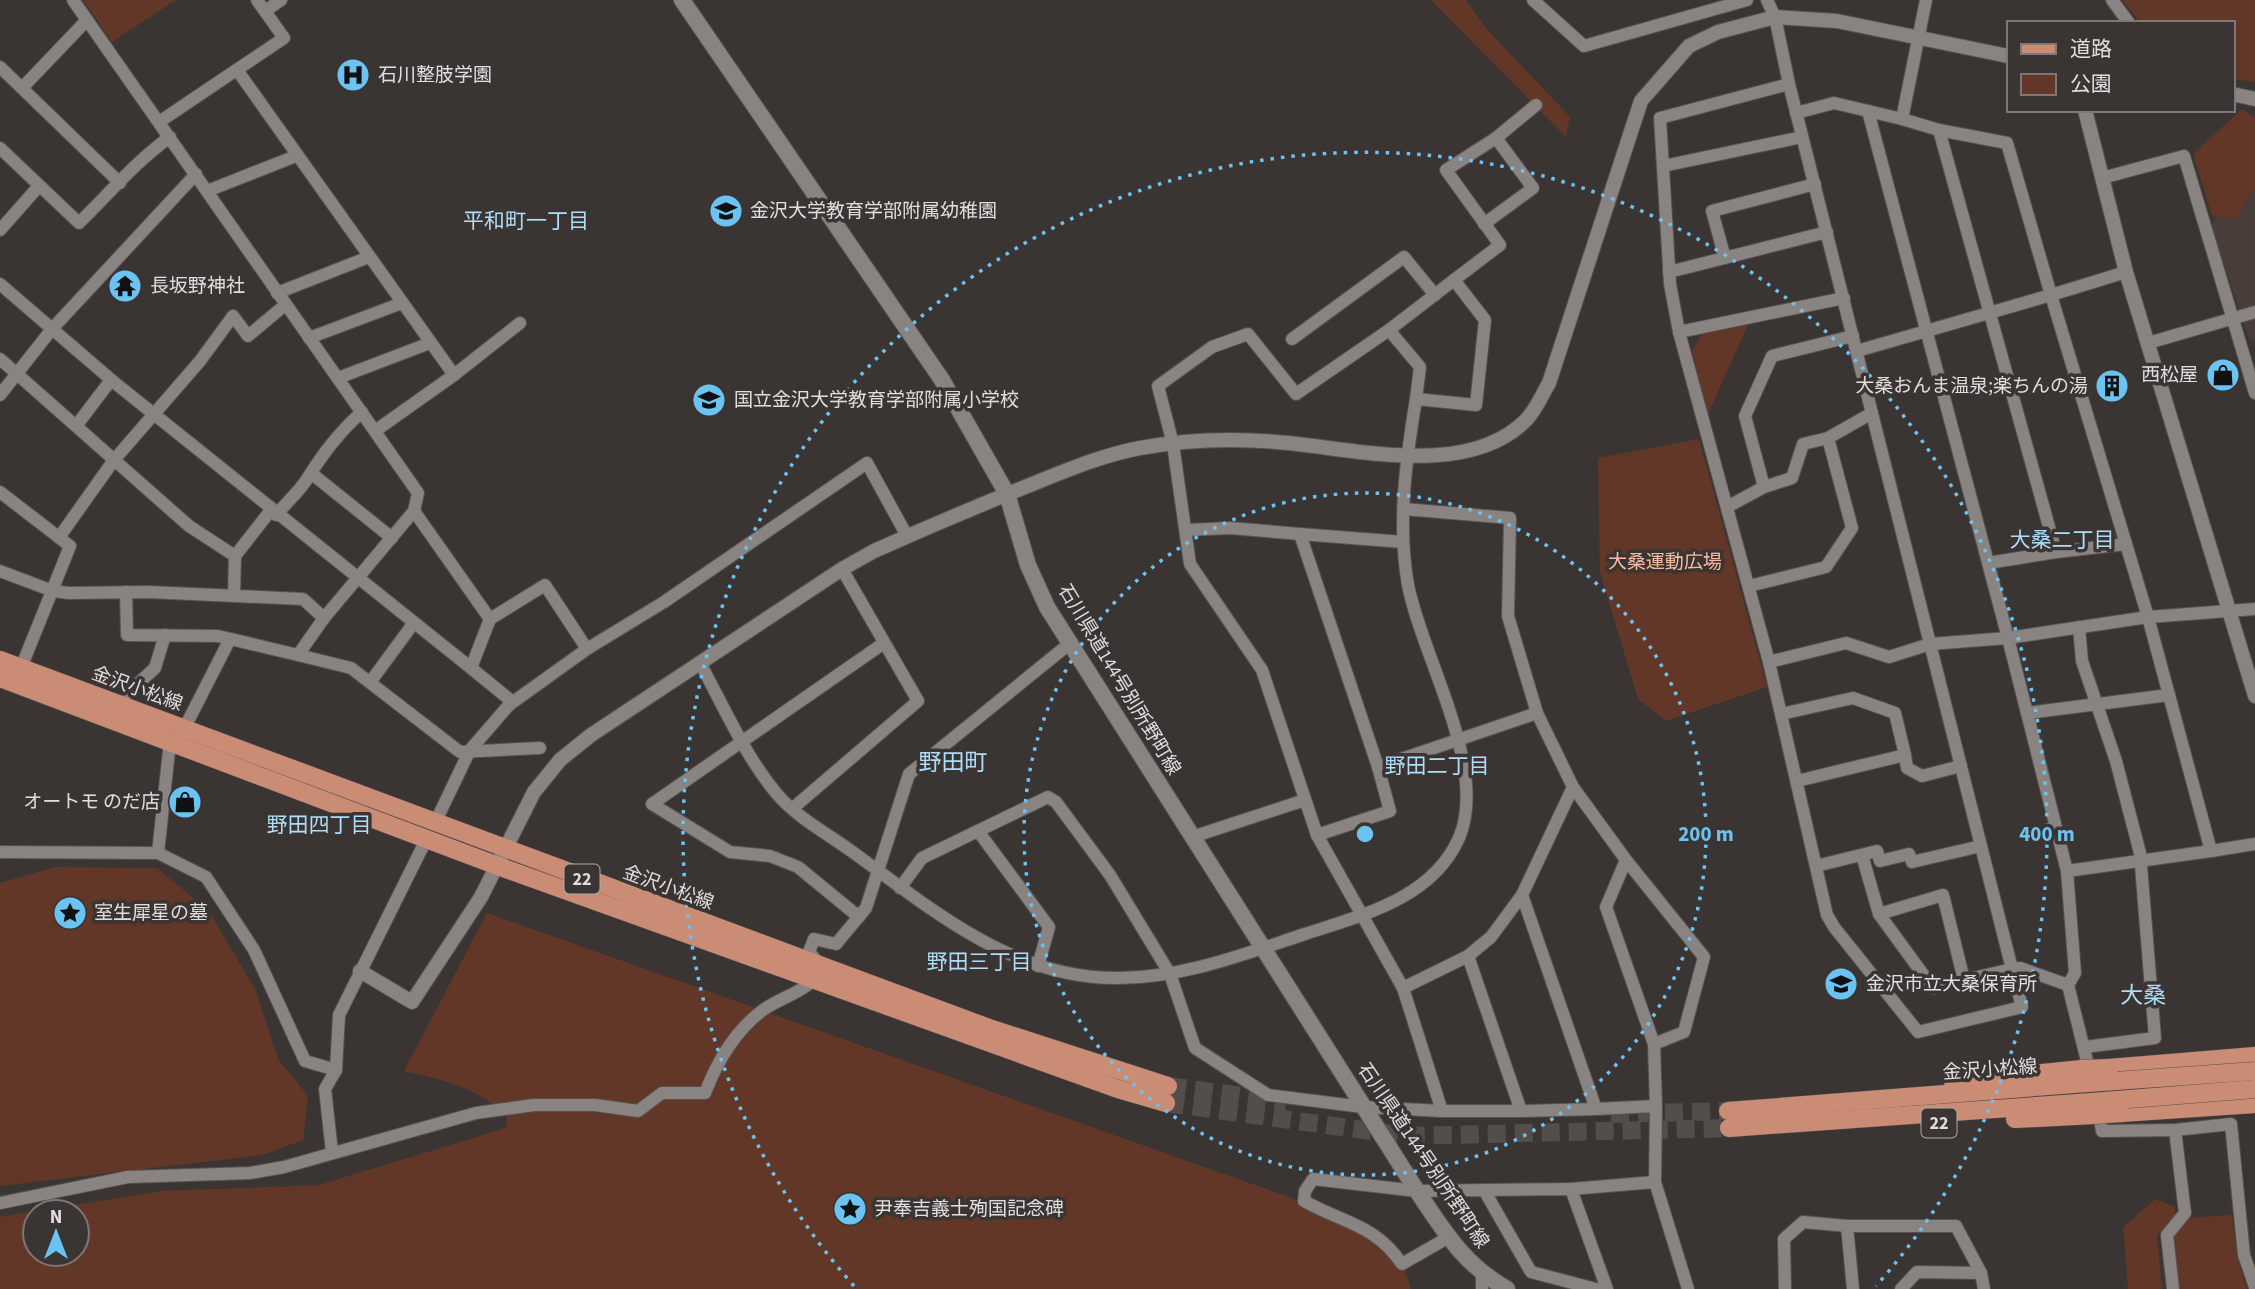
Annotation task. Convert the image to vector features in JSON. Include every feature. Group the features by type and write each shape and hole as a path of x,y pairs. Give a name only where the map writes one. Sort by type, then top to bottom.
{"main road":[{"name":"石川県道144号別所野町線","path":"682,0 942,380 1007,495 1028,565 1047,607 1363,1107 1417,1191 1482,1282 1507,1289"},
{"name":"金沢小松線","path":"0,660 184,729 501,858 820,974 1118,1090 1167,1094"},
{"name":"金沢小松線","path":"0,678 170,741 431,830"},
{"name":"22","path":"2085,1076 2109,1068 2255,1056"},
{"name":"金沢小松線","path":"2255,1071 2085,1076 1801,1106 1729,1119 1784,1125 2093,1108 2255,1089"},
{"name":"22","path":"2093,1108 2121,1113 2255,1104"}],"street":[{"path":"73,0 418,493 414,511 324,618 298,655"},
{"path":"159,121 284,38 261,6 281,0"},
{"path":"1532,0 1584,46 1747,0"},
{"path":"1767,0 1775,17 1796,113 2022,1007 1918,1032 1827,915 1769,662 1679,332 1669,272 1660,118 1789,84"},
{"path":"1902,119 1926,0"},
{"path":"2112,0 2128,21"},
{"path":"360,971 412,1002 501,858 534,792 560,760 591,735 842,569 907,536 1084,464 1139,448 1173,444 1286,443 1407,457 1458,453 1498,440 1528,418 1549,383 1642,101 1689,46 1718,32 1775,17 1837,20 2007,56"},
{"path":"22,88 87,20"},
{"path":"0,67 120,183"},
{"path":"237,70 454,375"},
{"path":"2234,94 2255,99"},
{"path":"1796,113 1834,103 1939,130 2007,143 2148,617 2211,851"},
{"path":"1442,1111 1403,988 1360,916 1317,835 1262,670 1191,564 1173,444 1158,386 1212,347 1248,334 1296,394 1390,330 1500,245 1446,170 1496,138 1536,105"},
{"path":"1868,111 2067,871 2075,973 2068,985 2085,1047 2102,1131 2175,1130 2231,1124 2244,1255 2255,1287"},
{"path":"2086,112 2126,272 2255,696"},
{"path":"1939,130 2056,552"},
{"path":"0,148 79,223 120,183 138,160 170,137"},
{"path":"1663,166 1802,137"},
{"path":"1484,224 1533,187 1496,138"},
{"path":"207,191 296,156"},
{"path":"2102,178 2184,156 2233,319 2251,363 2255,393"},
{"path":"0,395 52,329 196,174"},
{"path":"1725,258 1712,211 1815,184"},
{"path":"0,230 40,186"},
{"path":"1669,272 1827,232"},
{"path":"277,293 369,257"},
{"path":"1292,339 1404,257 1436,295"},
{"path":"1857,351 2126,272"},
{"path":"1416,399 1476,405 1485,320 1454,280"},
{"path":"0,284 152,414 356,580 509,699 509,705"},
{"path":"1679,332 1844,298"},
{"path":"309,338 402,303"},
{"path":"60,536 114,460 200,361 233,316 248,336 285,305"},
{"path":"2148,343 2255,312"},
{"path":"375,430 454,375 520,323"},
{"path":"700,663 760,772 781,798 976,939 1005,954 1038,966 1092,977 1170,974 1380,910 1417,887 1441,867 1459,838 1466,811 1466,776 1409,587 1403,542 1407,457 1420,367 1390,330"},
{"path":"1764,487 1745,416 1772,356 1853,336"},
{"path":"338,378 430,343"},
{"path":"0,359 189,526 235,556"},
{"path":"76,426 111,380"},
{"path":"234,596 235,556 311,473 341,430 362,412"},
{"path":"1727,507 1764,487 1792,478 1803,444 1828,438 1872,413"},
{"path":"1749,586 1826,566 1852,528 1828,438"},
{"path":"332,1152 325,1089 336,1070 339,1015 470,750 509,705 587,649 664,601 867,463 907,536"},
{"path":"311,473 392,538"},
{"path":"0,492 60,536 69,546 22,668"},
{"path":"1404,509 1510,518 1508,615 1537,713 1573,788 1626,860 1704,957 1684,1032 1654,1044"},
{"path":"414,511 490,619"},
{"path":"1186,530 1230,528 1403,542"},
{"path":"1300,534 1378,767 1390,811 1317,835"},
{"path":"1988,563 2126,544"},
{"path":"793,808 918,701 842,569"},
{"path":"0,571 53,591 303,599 324,618"},
{"path":"471,668 490,619 545,585 587,649"},
{"path":"127,592 127,635 229,639 351,668 460,751 540,748"},
{"path":"1769,662 1846,643 1889,657 1930,645 2008,638 2148,617 2255,609"},
{"path":"370,681 413,624"},
{"path":"2079,627 2081,661 2116,761 2140,860 2155,1038 2085,1047"},
{"path":"128,692 155,668 165,635"},
{"path":"184,729 229,639"},
{"path":"859,917 792,864 770,856 730,852 652,804 884,643"},
{"path":"0,1202 128,1177 250,1173 476,1113 534,1105 595,1105 638,1111 662,1093 705,1093 741,1028 765,1009 820,974 809,952 814,939 836,944 866,908 909,774 1069,644"},
{"path":"2027,713 2095,702 2169,695"},
{"path":"1781,714 1853,698 1895,713 1907,768 1922,776 1961,766"},
{"path":"1378,767 1537,713"},
{"path":"158,853 170,741"},
{"path":"1797,781 1905,755"},
{"path":"1403,988 1468,956 1491,937 1522,895 1573,788"},
{"path":"901,887 922,858 1048,797 1056,802 1110,875 1170,974 1195,1048 1268,1095 1363,1107 1442,1111 1656,1106"},
{"path":"1192,837 1305,800"},
{"path":"978,831 1049,927 1038,966"},
{"path":"2067,871 2255,844"},
{"path":"1816,866 1877,851 1880,861 1909,854 1912,862 1981,846"},
{"path":"0,852 158,853 206,877 254,950 305,1060 336,1070"},
{"path":"1862,855 1879,914 1933,988 2020,968 2068,985"},
{"path":"1626,860 1606,907 1654,1044 1655,1182 1688,1289"},
{"path":"1522,895 1596,1109"},
{"path":"1879,914 1943,895 1964,980"},
{"path":"1468,956 1521,1111"},
{"path":"2172,1289 2167,1235 2185,1213 2175,1130"},
{"path":"1449,1237 1402,1264 1391,1248 1372,1231 1304,1201 1305,1191 1313,1179 1417,1191 1571,1189 1655,1182"},
{"path":"1571,1189 1607,1289"},
{"path":"1483,1190 1531,1272 1596,1289"},
{"path":"1785,1289 1784,1240 1803,1222 1847,1226 1956,1226 1981,1273 1984,1289"},
{"path":"1847,1226 1853,1289"},
{"path":"1901,1289 1917,1272 1981,1273"}],"shaded area":[{"path":"2255,158 2255,340 2250,341 2211,226"}],"green space":[{"path":"83,0 176,0 112,42"},
{"path":"1431,0 1466,0 1486,28 1570,117 1566,137"},
{"path":"2122,0 2255,0 2255,82 2234,79 2234,21 2139,21"},
{"path":"2242,109 2255,117 2255,185 2237,218 2212,216 2193,154"},
{"path":"1748,325 1708,414 1692,351 1702,334"},
{"name":"大桑運動広場","path":"1699,439 1767,687 1666,721 1638,699 1600,572 1598,458"},
{"path":"55,867 157,868 209,911 256,991 278,1059 308,1096 303,1140 262,1155 0,1186 0,883"},
{"path":"487,913 1320,1208 1339,1224 1399,1250 1411,1289 0,1289 0,1217 21,1214 21,1268 91,1268 91,1202 161,1191 319,1185 506,1128 507,1116 496,1106 472,1091 404,1071"},
{"path":"2156,1199 2175,1207 2175,1216 2157,1236 2162,1289 2128,1289 2123,1227"},
{"path":"2232,1215 2237,1257 2247,1289 2173,1289 2168,1244 2188,1218"}],"tunnel":[{"path":"1168,1086 1286,1102"},
{"path":"1166,1103 1407,1136 1729,1128"},
{"path":"1611,1114 1728,1111"}],"place":[{"name":"石川整肢学園","path":"353,75"},
{"name":"金沢大学教育学部附属幼稚園","path":"726,211"},
{"name":"長坂野神社","path":"125,286"},
{"name":"西松屋","path":"2223,375"},
{"name":"大桑おんま温泉;楽ちんの湯","path":"2112,386"},
{"name":"国立金沢大学教育学部附属小学校","path":"709,400"},
{"name":"オートモ のだ店","path":"185,802"},
{"name":"室生犀星の墓","path":"70,913"},
{"name":"金沢市立大桑保育所","path":"1841,984"},
{"name":"尹奉吉義士殉国記念碑","path":"850,1209"}],"district":[{"name":"平和町一丁目","path":"526,221"},
{"name":"大桑二丁目","path":"2062,540"},
{"name":"野田町","path":"953,762"},
{"name":"野田二丁目","path":"1437,766"},
{"name":"野田四丁目","path":"319,825"},
{"name":"野田三丁目","path":"979,962"},
{"name":"大桑","path":"2143,995"}]}
